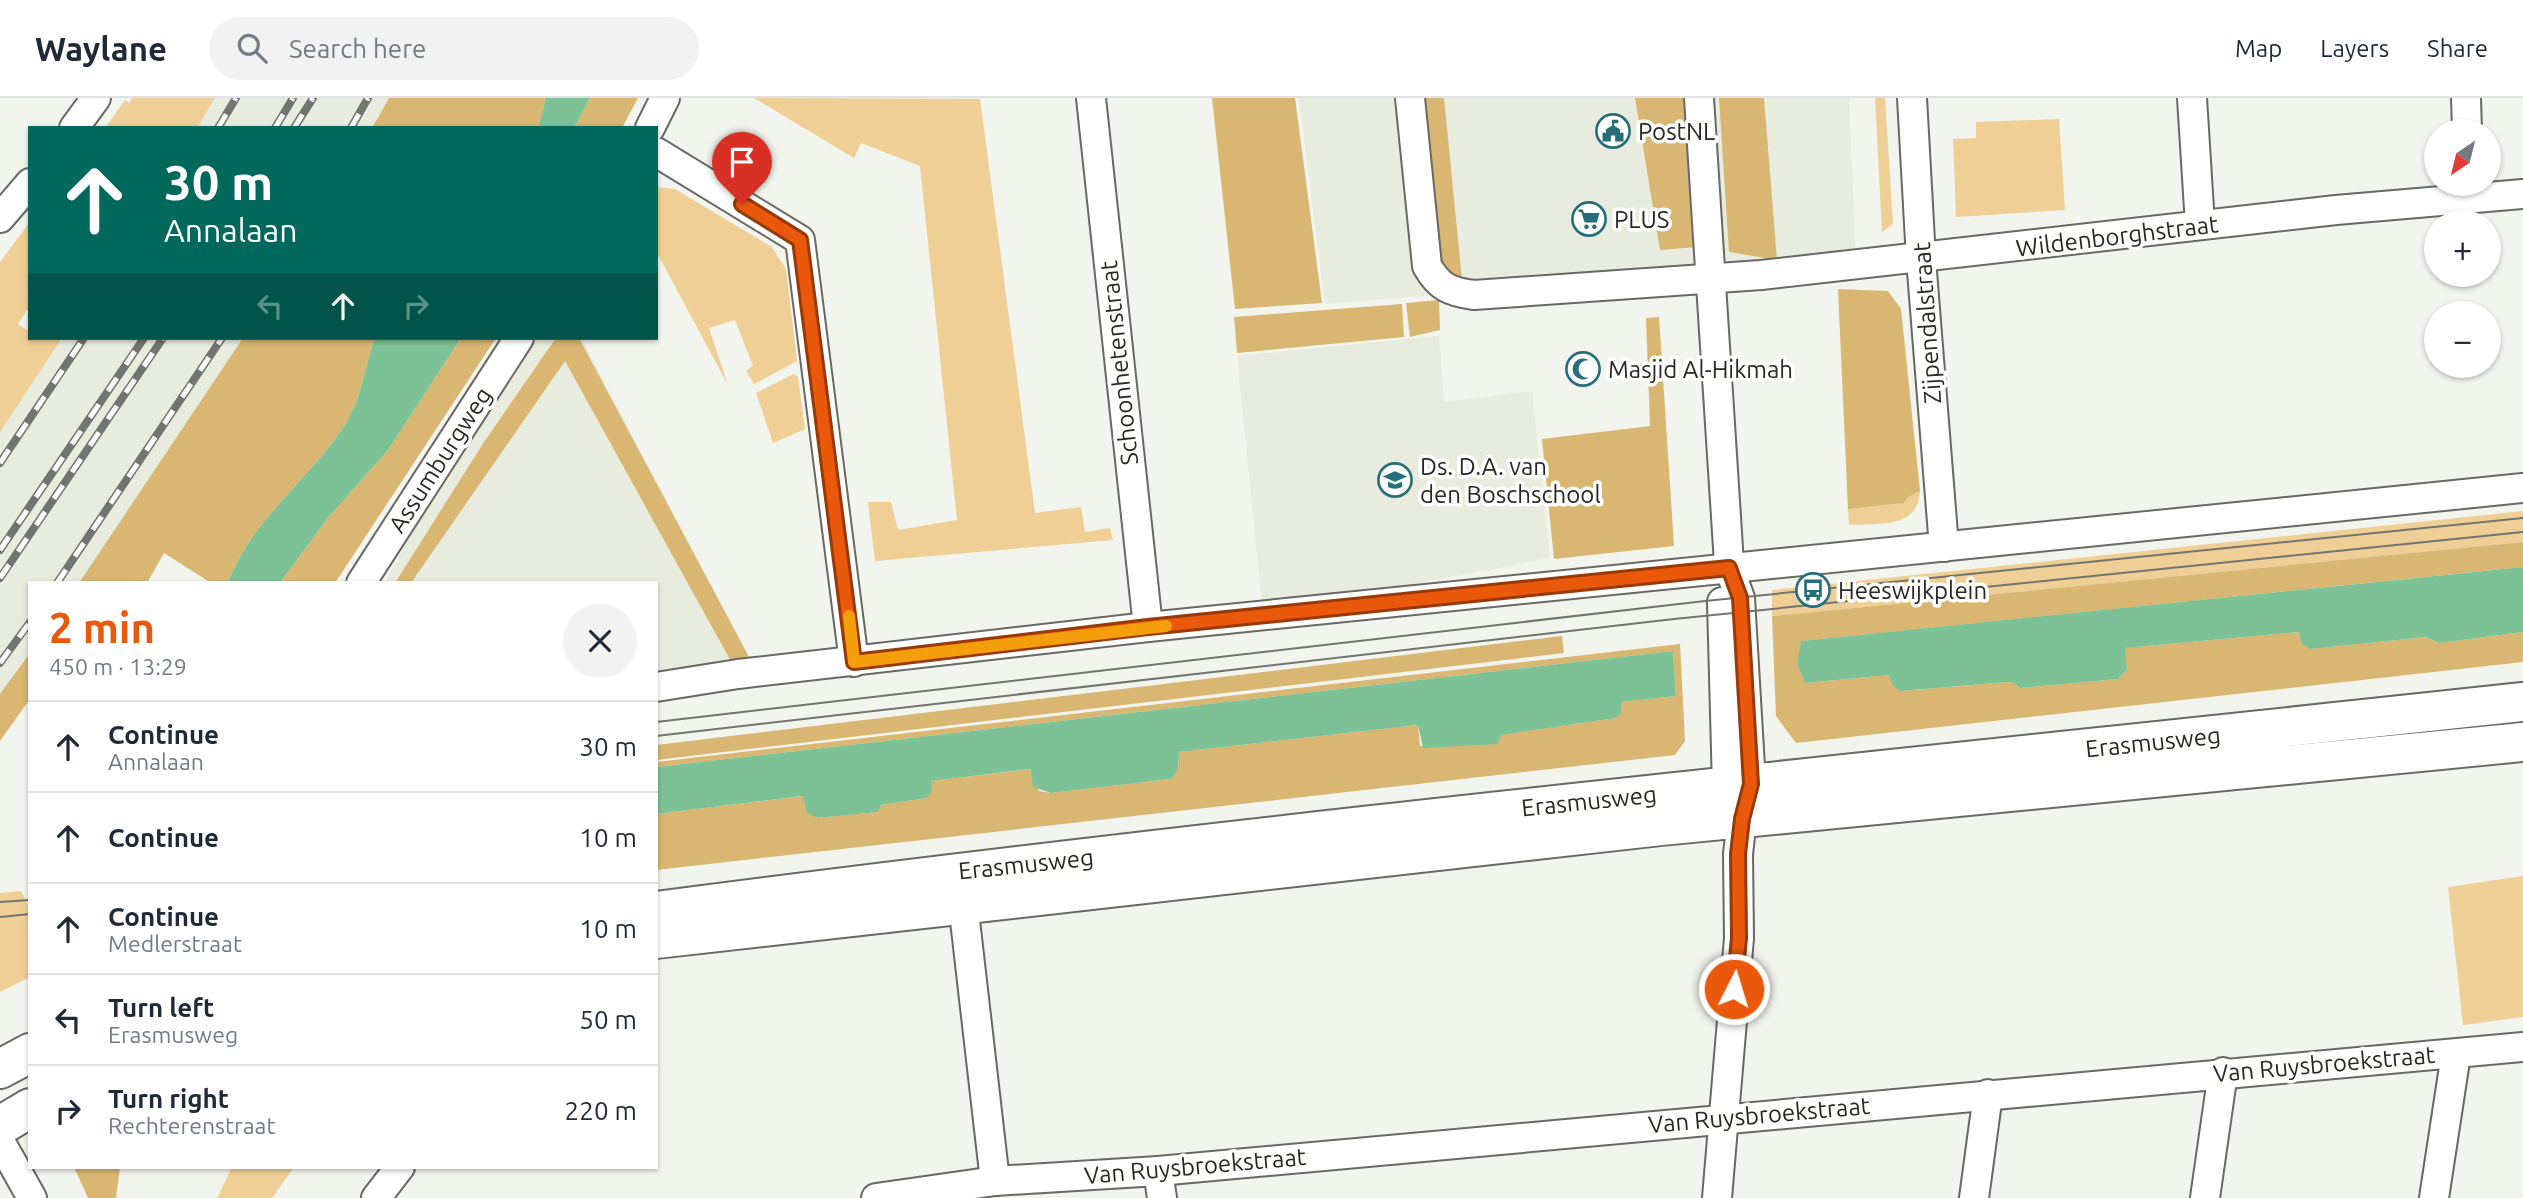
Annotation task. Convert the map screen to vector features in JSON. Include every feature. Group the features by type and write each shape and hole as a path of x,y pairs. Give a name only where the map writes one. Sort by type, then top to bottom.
{"main road":[{"name":"Erasmusweg","path":"658,939 1739,811 2523,702"},
{"name":"Erasmusweg","path":"658,911 959,871 1739,811 2523,742"},
{"path":"0,1069 28,1054"},
{"path":"0,1126 28,1109"}],"street":[{"path":"75,126 96,98"},
{"path":"651,126 665,98"},
{"name":"Schoonhetenstraat","path":"1091,98 1148,627"},
{"path":"1410,98 1427,266 1442,287 1453,293 1474,295 1711,280"},
{"path":"1699,98 1729,568 1740,598 1739,938 1717,1198"},
{"name":"Zijpendalstraat","path":"1912,98 1921,259 1944,547"},
{"path":"2192,98 2200,225"},
{"path":"2466,98 2467,119"},
{"path":"658,153 800,240 854,662"},
{"path":"0,218 28,185"},
{"name":"Wildenborghstraat","path":"2501,192 2523,194"},
{"name":"Wildenborghstraat","path":"1711,280 1921,259 2425,196"},
{"name":"Assumburgweg","path":"362,581 518,340"},
{"path":"658,687 738,674 1148,627 2523,488"},
{"path":"963,903 995,1181"},
{"name":"Van Ruysbroekstraat","path":"876,1198 995,1181 1160,1185 1723,1119 2523,1047"},
{"path":"2434,1198 2456,1054"},
{"path":"2205,1198 2223,1072"},
{"path":"1974,1198 1988,1094"},
{"path":"0,1141 32,1198"},
{"path":"376,1198 398,1169"}],"shaded area":[{"path":"132,98 215,98 198,126 106,126 125,100 129,103"},
{"path":"215,98 389,98 373,126 198,126"},
{"path":"389,98 546,98 539,126 373,126"},
{"path":"546,98 590,98 575,126 539,126"},
{"path":"590,98 638,98 623,126 575,126"},
{"path":"754,98 980,99 1035,513 1081,507 1085,532 1110,528 1113,540 875,561 868,502 891,502 898,530 957,520 920,166 861,143 854,158"},
{"path":"1212,98 1295,98 1322,303 1235,309"},
{"path":"1299,98 1849,98 1856,261 1325,304"},
{"path":"1419,98 1444,98 1463,290 1436,286"},
{"path":"1635,98 1685,98 1697,247 1660,250"},
{"path":"1719,98 1764,98 1777,260 1729,252"},
{"path":"1875,98 1885,98 1893,224 1882,232"},
{"path":"2059,119 2065,210 1956,217 1953,139 1976,138 1976,122"},
{"path":"658,187 675,189 772,247 786,269 797,361 754,384 746,371 753,366 735,320 709,328 728,385 658,255"},
{"path":"28,225 28,310 18,324 28,331 28,340 61,340 0,432 0,262"},
{"path":"1838,289 1888,291 1901,309 1920,491 1907,498 1904,503 1848,509"},
{"path":"1439,300 1440,330 1410,337 1406,303"},
{"path":"1402,304 1404,337 1237,353 1234,317"},
{"path":"1659,317 1674,546 1554,559 1542,439 1650,426 1646,318"},
{"name":"Ds. D.A. van den Boschschool","path":"1439,336 1444,402 1532,391 1550,558 1263,613 1237,356"},
{"path":"61,340 242,340 146,488 80,581 28,581 28,656 0,694 0,432"},
{"path":"242,340 374,340 359,395 343,428 329,448 265,521 238,560 229,581 208,581 164,553 148,581 80,581"},
{"path":"374,340 460,340 388,450 327,519 281,581 229,581 238,560 265,521 329,448 343,428 359,395"},
{"path":"460,340 495,340 336,581 281,581 327,519 388,450"},
{"path":"514,340 582,340 757,672 658,681 658,581 386,581"},
{"path":"555,340 580,340 757,672 738,674 565,361 412,581 396,581 484,442"},
{"path":"794,374 798,377 805,429 773,443 756,393"},
{"path":"1920,491 1918,503 1905,518 1895,522 1849,525 1848,509 1903,503"},
{"path":"2523,511 2523,542 1772,616 1772,590"},
{"path":"2523,542 2523,567 1802,641 1797,664 1805,683 1889,675 1901,691 2007,682 2016,683 2020,688 2118,679 2127,670 2124,648 2300,632 2311,649 2426,637 2439,643 2523,632 2523,662 1796,743 1776,716 1772,616"},
{"path":"2523,567 2523,632 2439,643 2426,637 2311,649 2302,644 2299,632 2125,648 2127,670 2118,679 2020,688 2015,683 2007,682 1901,691 1893,686 1889,675 1805,683 1797,664 1801,641"},
{"path":"1562,636 1564,653 658,760 658,745"},
{"path":"1680,644 1685,741 1675,755 658,870 658,814 803,796 817,818 877,812 881,805 927,798 931,781 1032,769 1039,791 1051,793 1171,779 1178,770 1179,752 1418,725 1420,746 1616,718 1620,702 1676,696 1673,651 658,767 658,762"},
{"path":"1673,651 1676,696 1621,702 1621,713 1616,718 1501,735 1498,744 1423,748 1418,725 1179,752 1178,770 1171,779 1051,793 1033,787 1031,769 931,781 932,792 927,798 881,805 878,812 818,818 807,813 803,796 658,814 658,767"},
{"path":"28,656 28,702 0,741 0,694"},
{"path":"2523,876 2523,1017 2463,1025 2448,887"},
{"path":"21,891 28,906 28,978 0,992 0,893"},
{"path":"75,1169 120,1169 116,1198 88,1198"},
{"path":"231,1169 293,1169 272,1198 217,1198"}],"tram line":[{"path":"658,722 1705,601 2523,518"},
{"path":"658,736 1674,619 2523,532"},
{"path":"0,902 28,900"},
{"path":"0,917 28,914"}],"railway":[{"path":"219,126 236,98"},
{"path":"276,126 293,98"},
{"path":"295,126 313,98"},
{"path":"352,126 368,98"},
{"path":"0,463 83,340"},
{"path":"0,550 143,340"},
{"path":"0,578 162,340"},
{"path":"58,581 221,340"},
{"path":"0,663 28,625"}],"slow traffic":[{"path":"849,616 854,662 1166,626"}],"place":[{"name":"PostNL","path":"1613,131"},
{"name":"PLUS","path":"1589,219"},
{"name":"Masjid Al-Hikmah","path":"1583,369"},
{"name":"Ds. D.A. van den Boschschool","path":"1395,480"},
{"name":"Heeswijkplein","path":"1813,590"}],"route":[{"path":"742,204 800,240 854,662 1148,627 1729,568 1740,598 1751,784 1742,819 1738,854 1739,938 1734,989"}]}
